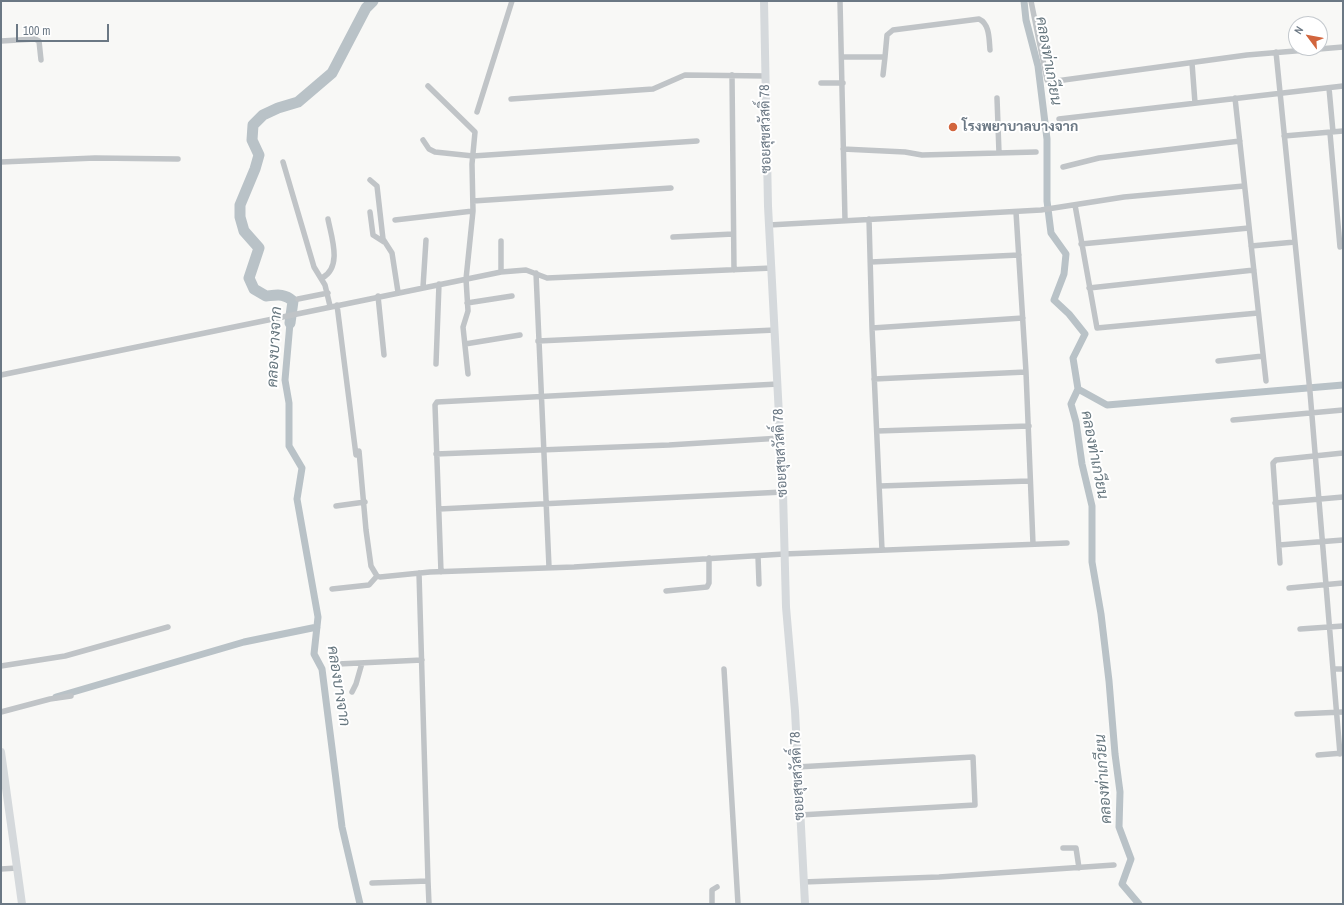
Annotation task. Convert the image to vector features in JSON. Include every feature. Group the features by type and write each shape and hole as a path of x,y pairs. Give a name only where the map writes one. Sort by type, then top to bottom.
{"street":[{"path":"477,112 512,1"},
{"name":"ซอยสุขสวัสดิ์ 78","path":"764,1 769,225 781,438 784,554 805,904"},
{"path":"840,1 845,220"},
{"path":"1031,1 1047,80 1050,82 1276,52 1343,47"},
{"path":"883,75 887,35 893,30 979,19 985,23 987,27 990,50"},
{"path":"1,40 39,40 41,60"},
{"path":"1276,52 1310,384 1336,712 1341,754 1318,755"},
{"path":"842,58 885,57"},
{"path":"1192,63 1195,103"},
{"path":"511,99 653,89 685,75 766,76"},
{"path":"732,75 734,270"},
{"path":"821,83 842,83"},
{"path":"428,86 474,132 472,156 473,211 466,278 468,303 467,315 463,327 468,374"},
{"path":"1059,119 1343,86"},
{"path":"1329,88 1340,247"},
{"path":"997,98 999,153"},
{"path":"1235,98 1266,381"},
{"path":"1284,136 1343,131"},
{"path":"423,140 430,149 435,152 472,156 697,141"},
{"path":"1063,168 1099,158 1240,141"},
{"path":"843,149 898,151 922,156 1036,152"},
{"path":"1,162 95,158 178,159"},
{"path":"283,162 314,266 322,278 328,293 330,306"},
{"path":"370,180 377,186 384,242 393,257 398,292"},
{"path":"769,225 1041,210 1124,197 1244,186"},
{"path":"473,201 672,188"},
{"path":"1075,205 1095,325 1098,328 1258,313"},
{"path":"395,220 473,211"},
{"path":"370,212 373,235 384,242"},
{"path":"1016,212 1029,426 1029,481 1033,544"},
{"path":"322,278 330,272 335,256 328,219"},
{"path":"869,219 874,379 882,550"},
{"path":"1082,244 1249,228"},
{"path":"673,237 733,234"},
{"path":"423,287 426,240"},
{"path":"501,272 502,241"},
{"path":"1251,246 1295,242"},
{"path":"871,262 1019,255"},
{"path":"1,375 378,296 501,272 526,270 547,278 772,268"},
{"path":"1090,288 1254,270"},
{"path":"536,274 549,568"},
{"path":"436,364 439,284"},
{"path":"298,299 328,293"},
{"path":"378,296 384,354"},
{"path":"468,303 512,296"},
{"path":"337,305 360,486"},
{"path":"872,328 1023,318"},
{"path":"538,341 775,330"},
{"path":"465,344 520,335"},
{"path":"1218,361 1263,356"},
{"path":"874,379 1026,372"},
{"path":"441,572 435,405 440,400 778,384"},
{"path":"1233,420 1343,410"},
{"path":"877,431 1029,426"},
{"path":"436,454 670,445 781,438"},
{"path":"359,451 365,502 366,530 371,566 377,576"},
{"path":"1280,563 1272,466 1274,461 1343,453"},
{"path":"880,486 1029,481"},
{"path":"439,509 783,492"},
{"path":"1275,503 1343,497"},
{"path":"336,506 365,502"},
{"path":"1279,545 1343,540"},
{"path":"332,589 369,585 377,576 419,573 549,568 784,554 1067,543"},
{"path":"758,556 759,584"},
{"path":"666,591 707,587 708,558"},
{"path":"419,573 429,904"},
{"path":"1289,588 1343,583"},
{"path":"1300,629 1343,626"},
{"path":"1,666 65,656 168,627"},
{"path":"338,664 422,660"},
{"path":"352,692 362,663"},
{"path":"1333,669 1343,668"},
{"path":"724,669 738,904"},
{"path":"1,712 50,699 71,696"},
{"path":"1297,714 1343,712"},
{"path":"1,752 22,904"},
{"path":"797,767 973,757 975,805 874,812 800,815"},
{"path":"1063,848 1076,848 1079,868"},
{"path":"803,882 939,877 1114,865"},
{"path":"1,869 16,868"},
{"path":"372,883 428,881"},
{"path":"712,904 712,890 717,887"}],"waterway":[{"name":"คลองบางจาก","path":"290,323 293,301 290,298 283,296 266,296 254,289 249,278 259,248 244,231 240,217 240,205 255,169 259,155 252,140 253,125 263,115 278,108 298,102 332,73 366,8 373,1"},
{"name":"คลองท่าเกวียน","path":"1024,1 1026,20 1038,66 1047,139 1047,201 1051,233 1066,254 1064,274 1054,300 1069,314 1085,334 1073,358 1078,389 1071,404 1076,422 1082,464 1092,506 1092,562 1101,614 1109,681 1115,754 1120,792 1119,827 1131,859 1122,884 1139,904"},
{"name":"คลองบางจาก","path":"290,323 285,380 289,403 289,446 302,468 297,499 318,617 314,654 322,669 342,827 360,904"},
{"path":"1078,389 1107,405 1343,385"},
{"path":"56,697 244,642 317,627"}],"place":[{"name":"โรงพยาบาลบางจาก","path":"953,127"}]}
